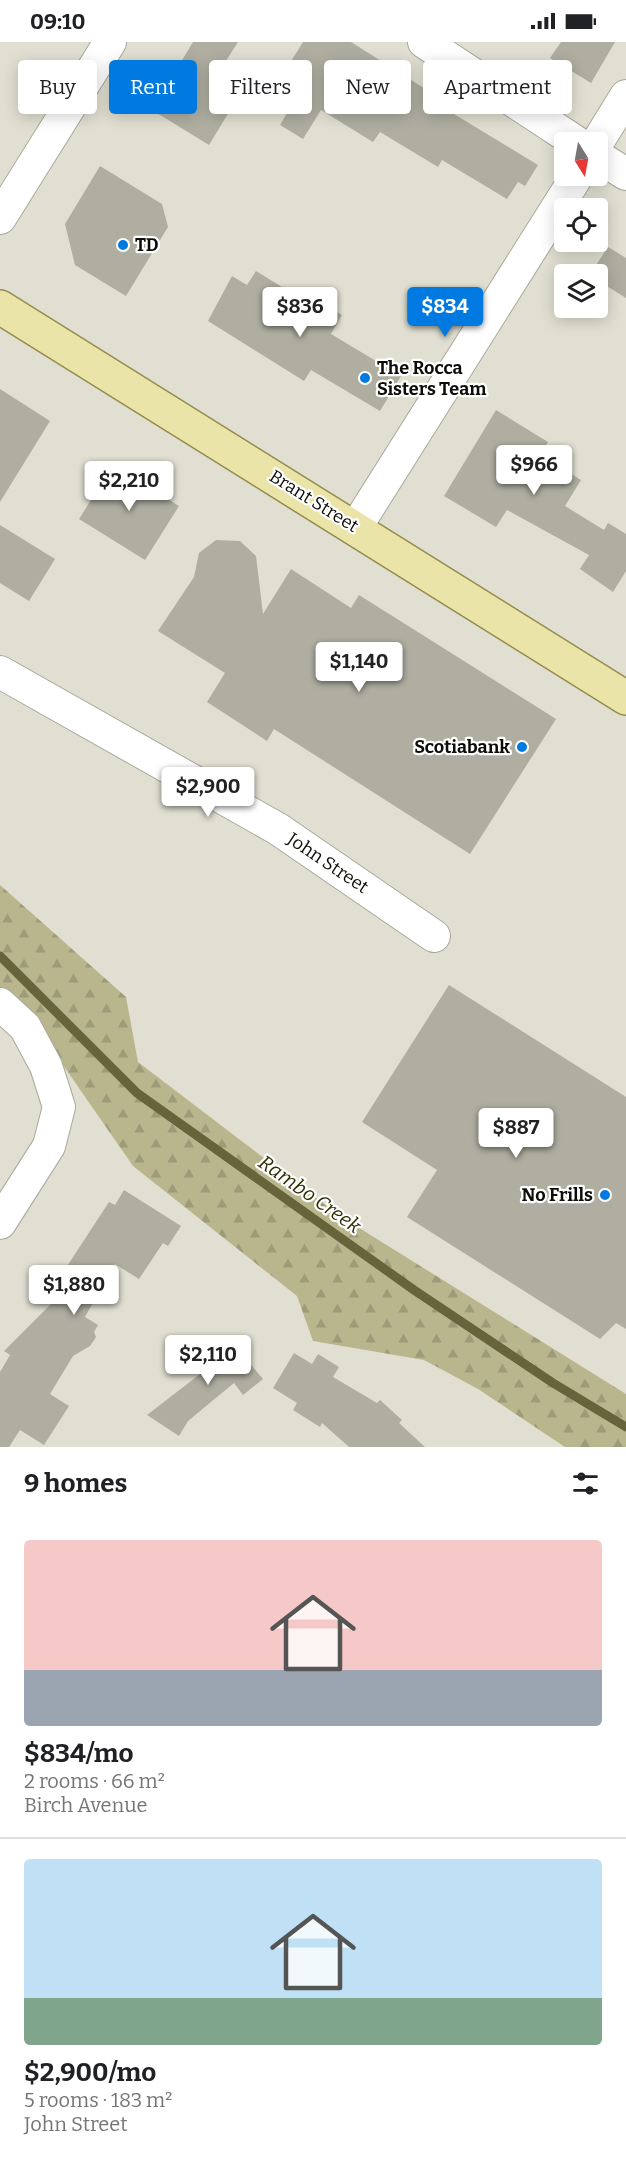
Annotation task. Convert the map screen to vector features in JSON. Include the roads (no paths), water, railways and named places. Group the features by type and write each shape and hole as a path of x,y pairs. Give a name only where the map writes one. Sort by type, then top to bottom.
{"main road":[{"name":"Brant Street","path":"0,307 356,527 626,698"}],"street":[{"path":"0,218 110,42"},
{"path":"424,42 561,132"},
{"path":"604,132 626,96"},
{"path":"608,163 626,174"},
{"path":"356,527 571,186"},
{"name":"John Street","path":"0,672 278,829 434,936"},
{"path":"0,1004 25,1028 46,1066 59,1107 49,1146 0,1222"}],"waterway":[{"name":"Rambo Creek","path":"0,956 137,1093 414,1290 553,1383 626,1427"}],"place":[{"name":"TD","path":"123,245"},
{"name":"The Rocca Sisters Team","path":"365,378"},
{"name":"Scotiabank","path":"522,747"},
{"name":"No Frills","path":"605,1195"}]}
